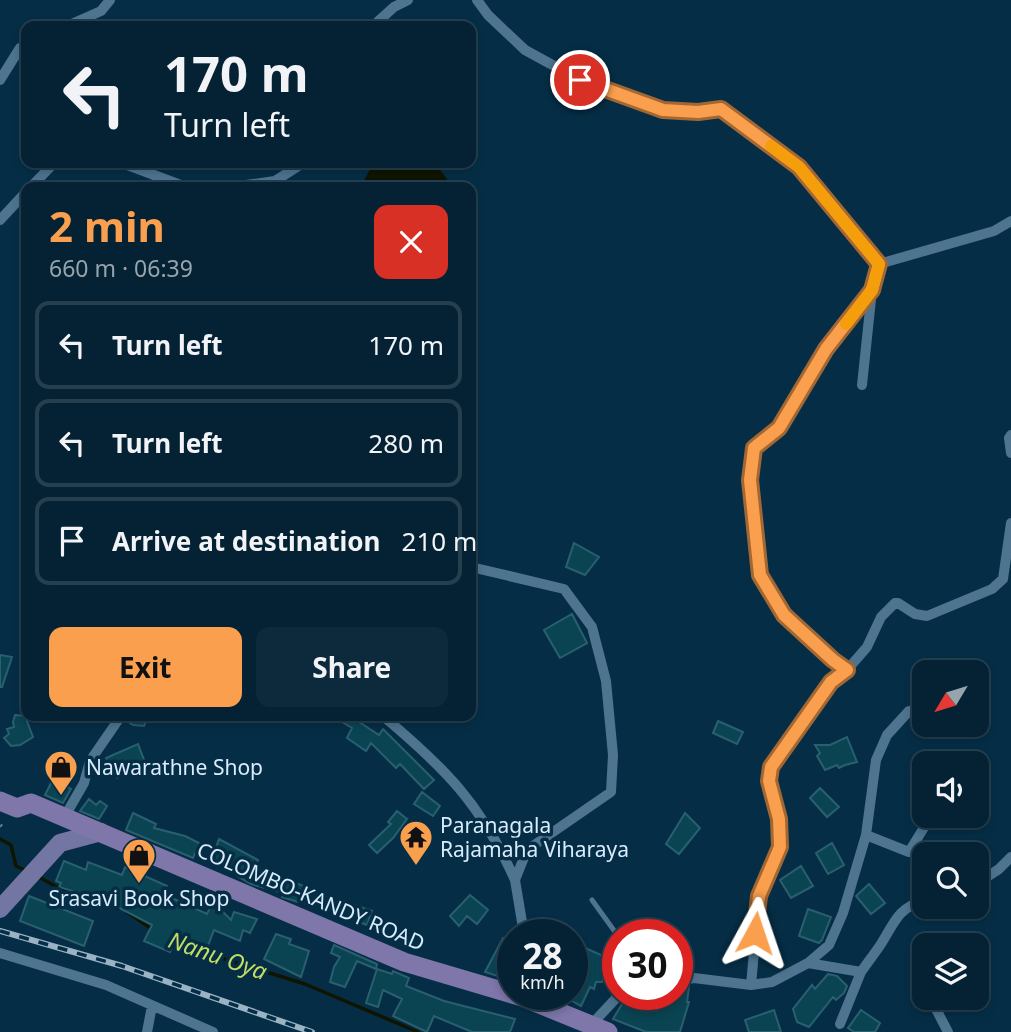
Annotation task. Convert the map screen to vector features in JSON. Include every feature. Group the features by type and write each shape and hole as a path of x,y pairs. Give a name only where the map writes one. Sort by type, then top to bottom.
{"highway":[{"name":"COLOMBO-KANDY ROAD","path":"4,809 31,803 404,962 497,989"},
{"name":"COLOMBO-KANDY ROAD","path":"556,1010 600,1029"}],"main road":[{"path":"60,843 60,831 65,816"},
{"path":"0,909 60,843 101,832"}],"street":[{"path":"78,21 101,10 110,0"},
{"path":"379,21 394,7 408,0"},
{"path":"477,0 488,15 525,50 580,80 663,110 698,112 721,109 799,167 879,264"},
{"path":"0,80 21,48"},
{"path":"36,182 49,168"},
{"path":"135,168 173,182"},
{"path":"268,182 275,181 295,168"},
{"path":"0,220 21,197"},
{"path":"879,264 994,231 1011,221"},
{"path":"862,385 872,290 879,264"},
{"path":"847,670 784,615 760,575 750,480 754,448 779,428 826,349 872,290"},
{"path":"1011,435 1011,453"},
{"path":"751,985 759,896 780,847 779,819 769,781 771,767 831,682 847,670 867,647 881,617 895,603 915,614 927,616 992,589 1003,579 1011,523"},
{"path":"476,568 564,589 592,627 606,681 613,755 611,792 527,850 515,880"},
{"path":"693,978 751,985 772,982 808,963 829,945 843,913 866,835 876,760 887,735 909,711"},
{"path":"65,816 84,783 90,761 118,721"},
{"path":"389,721 422,749 476,807 515,880 522,919"},
{"path":"866,835 909,852 924,828"},
{"path":"989,876 1011,857"},
{"path":"840,1024 861,972 882,943 896,916 912,905"},
{"path":"0,953 106,985 213,1032"},
{"path":"808,963 861,972"},
{"path":"147,1032 152,1006"},
{"path":"600,1029 610,1010"},
{"path":"937,1010 948,1032"}],"lane":[{"path":"592,900 606,919"}],"path":[{"path":"0,827 4,809"}],"shaded area":[{"path":"370,168 439,168 449,182 364,182"}],"building":[{"path":"574,543 599,557 585,575 566,567"},
{"path":"572,614 587,643 560,658 544,630"},
{"path":"0,655 12,657 2,687 0,687"},
{"path":"15,715 21,716 21,721 27,721 33,737 20,745 11,746 4,738 9,734 7,729 14,727"},
{"path":"127,721 146,721 144,726 133,725"},
{"path":"340,721 358,721 379,735 383,729 434,780 424,789 400,764 396,768 371,743 366,751 347,738 352,728"},
{"path":"718,721 743,732 737,744 713,733"},
{"path":"847,737 857,762 825,770 817,756 820,753 815,745 830,745"},
{"path":"138,744 146,765 117,778 106,758"},
{"path":"53,779 71,789 63,803 45,795"},
{"path":"820,788 839,807 827,817 810,798"},
{"path":"422,792 440,806 433,816 414,804"},
{"path":"89,799 96,805 100,801 107,806 99,819 80,811"},
{"path":"397,811 407,819 377,853 369,845 391,824 388,822"},
{"path":"133,813 156,824 154,828 185,836 199,843 193,858 126,830"},
{"path":"685,813 700,828 679,854 666,844"},
{"path":"219,839 258,860 254,868 304,886 298,902 282,897 283,893 251,884 237,876 239,873 232,870 233,868 212,859"},
{"path":"832,843 844,865 828,874 816,853"},
{"path":"64,861 86,870 88,862 122,875 125,867 167,886 163,894 207,914 213,902 231,920 234,912 257,919 250,933 243,930 240,941 214,930 206,951 177,939 170,952 144,941 152,925 108,902 59,887 61,883 56,881"},
{"path":"801,866 813,886 791,898 780,880"},
{"path":"869,884 885,903 871,914 856,896"},
{"path":"470,895 488,910 477,924 467,916 459,926 450,916"},
{"path":"29,896 93,921 84,946 20,921"},
{"path":"354,905 372,911 367,925 350,919"},
{"path":"808,909 831,917 819,943 799,936"},
{"path":"276,934 291,939 289,944 309,951 301,977 264,959"},
{"path":"334,945 377,964 376,969 357,961 345,987 330,982 340,957 331,953"},
{"path":"497,949 497,976 485,972"},
{"path":"588,949 602,955 602,982 596,982 594,989 590,987 588,991"},
{"path":"377,969 392,974 393,971 409,978 406,986 444,1001 515,1019 510,1032 472,1032 434,1016 427,1032 393,1016 402,999 383,990 378,1007 366,1003"},
{"path":"828,974 837,976 847,986 844,993 836,1000 833,997 809,1027 797,1022 793,1009 812,985 815,989"},
{"path":"618,1010 687,1010 680,1032 646,1032 613,1019"},
{"path":"774,1010 781,1032 749,1032 745,1020"},
{"path":"861,1010 880,1023 875,1032 854,1032 848,1028"}],"waterway":[{"name":"Nanu Oya","path":"0,839 11,845 16,866 27,871"},
{"name":"Nanu Oya","path":"37,876 82,901 120,908"},
{"name":"Nanu Oya","path":"127,912 152,929"},
{"name":"Nanu Oya","path":"173,943 305,984 418,1032"}],"railway":[{"path":"0,931 122,966 312,1032"}],"slow traffic":[{"path":"771,146 799,167 879,264 872,290 846,324"}],"place":[{"name":"Nawarathne Shop","path":"61,797"},
{"name":"Paranagala Rajamaha Viharaya","path":"416,867"},
{"name":"Srasavi Book Shop","path":"139,885"}],"route":[{"path":"580,80 663,110 698,112 721,109 799,167 879,264 872,290 826,349 779,428 754,448 750,480 760,575 784,615 847,670 831,682 771,767 769,781 779,819 780,847 759,896 755,933"}]}
